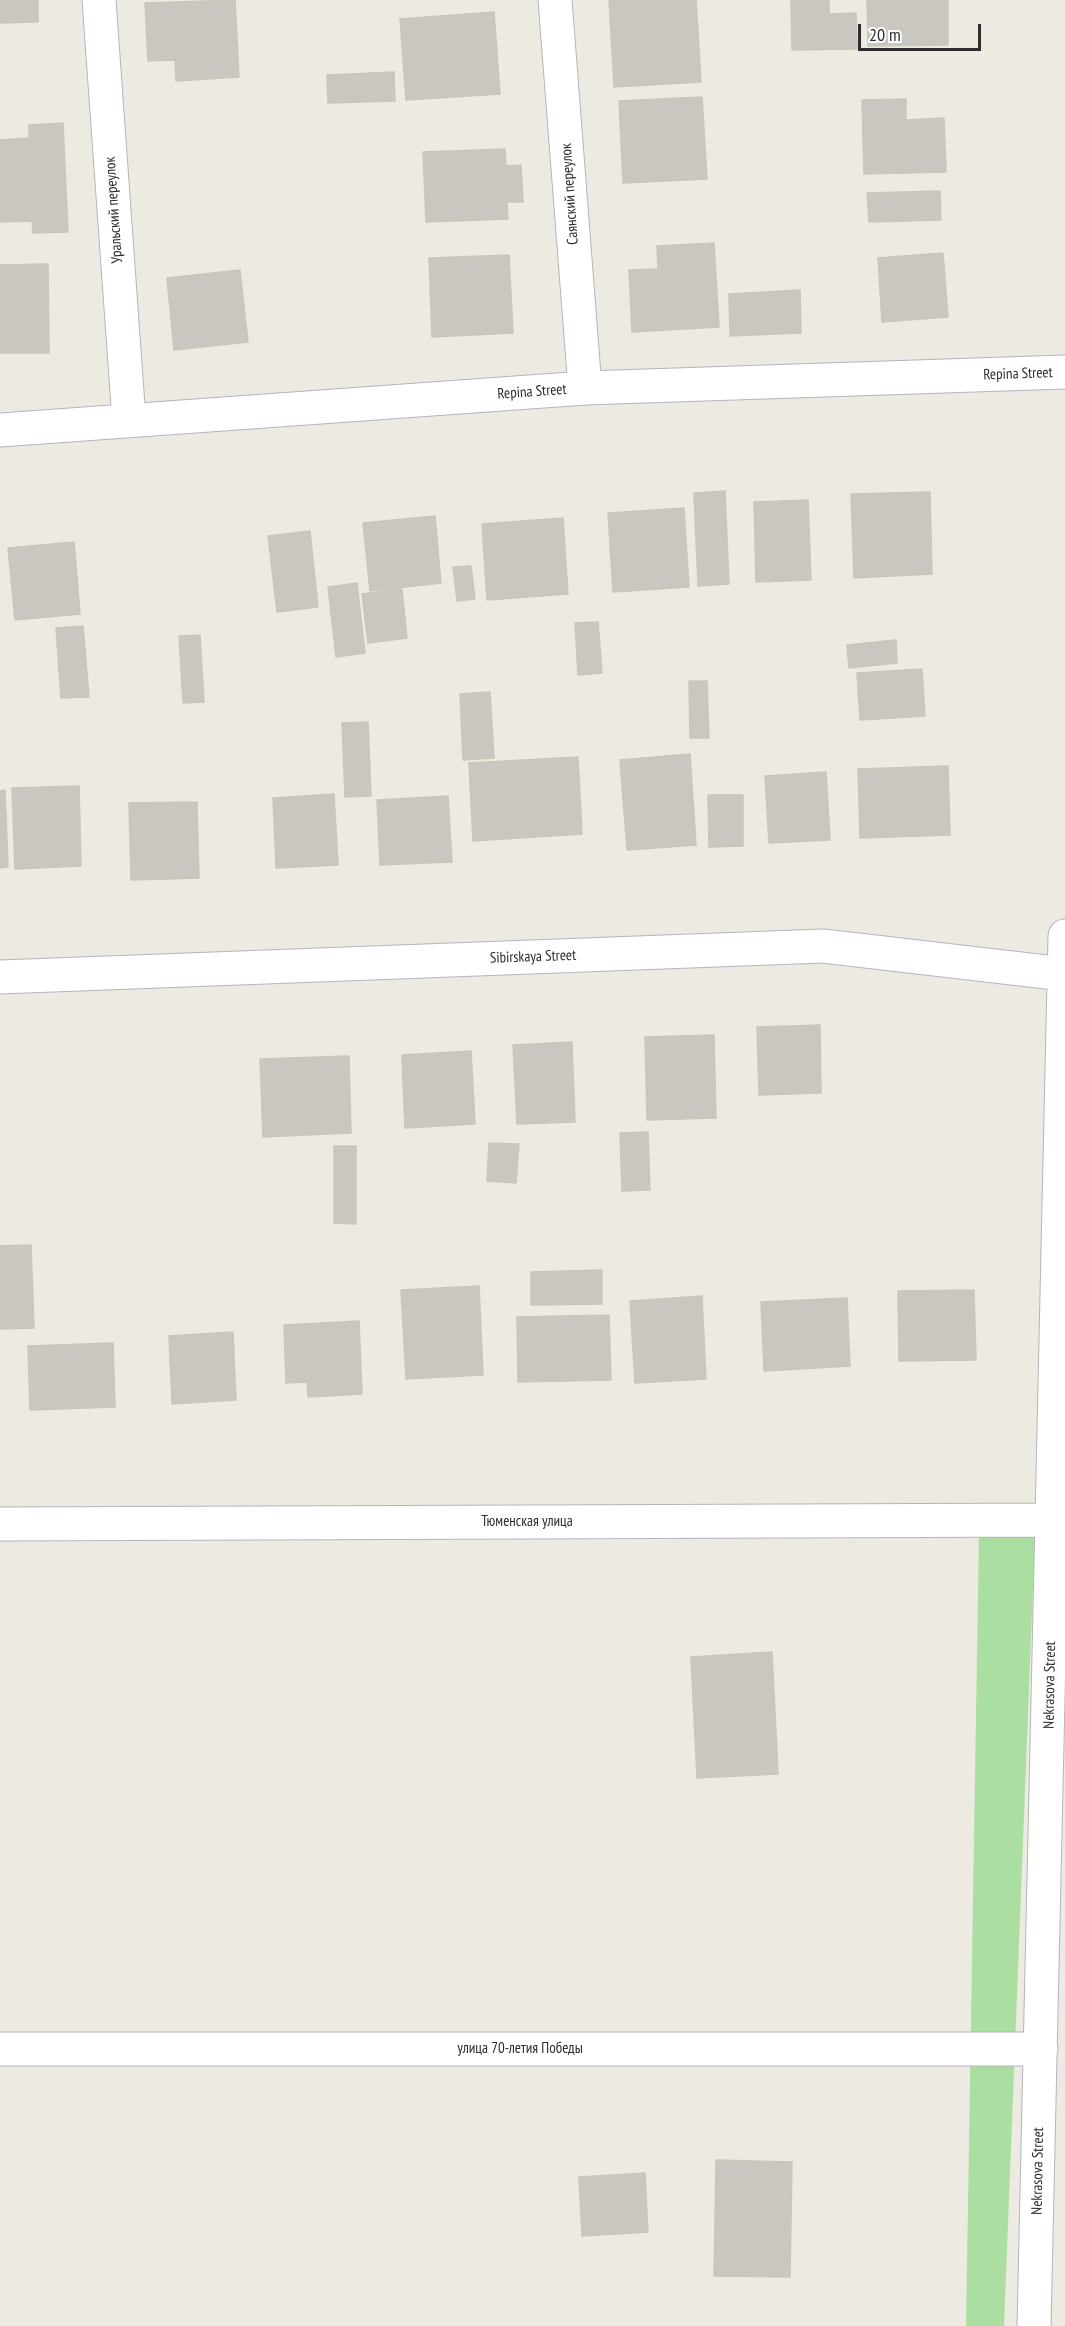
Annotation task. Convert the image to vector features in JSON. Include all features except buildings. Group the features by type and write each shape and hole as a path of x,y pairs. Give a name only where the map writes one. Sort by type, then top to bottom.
{"street":[{"name":"Уральский переулок","path":"99,0 129,420"},
{"name":"Саянский переулок","path":"555,0 585,388"},
{"name":"Repina Street","path":"0,430 585,388 1065,372"},
{"name":"Nekrasova Street","path":"1034,2326 1054,1520 1065,936"},
{"name":"Sibirskaya Street","path":"0,977 823,946 1064,975"},
{"name":"Тюменская улица","path":"0,1524 1054,1520"},
{"name":"улица 70-летия Победы","path":"0,2049 1041,2049"}],"green space":[{"path":"979,1531 1035,1536 1004,2326 966,2326"}]}
